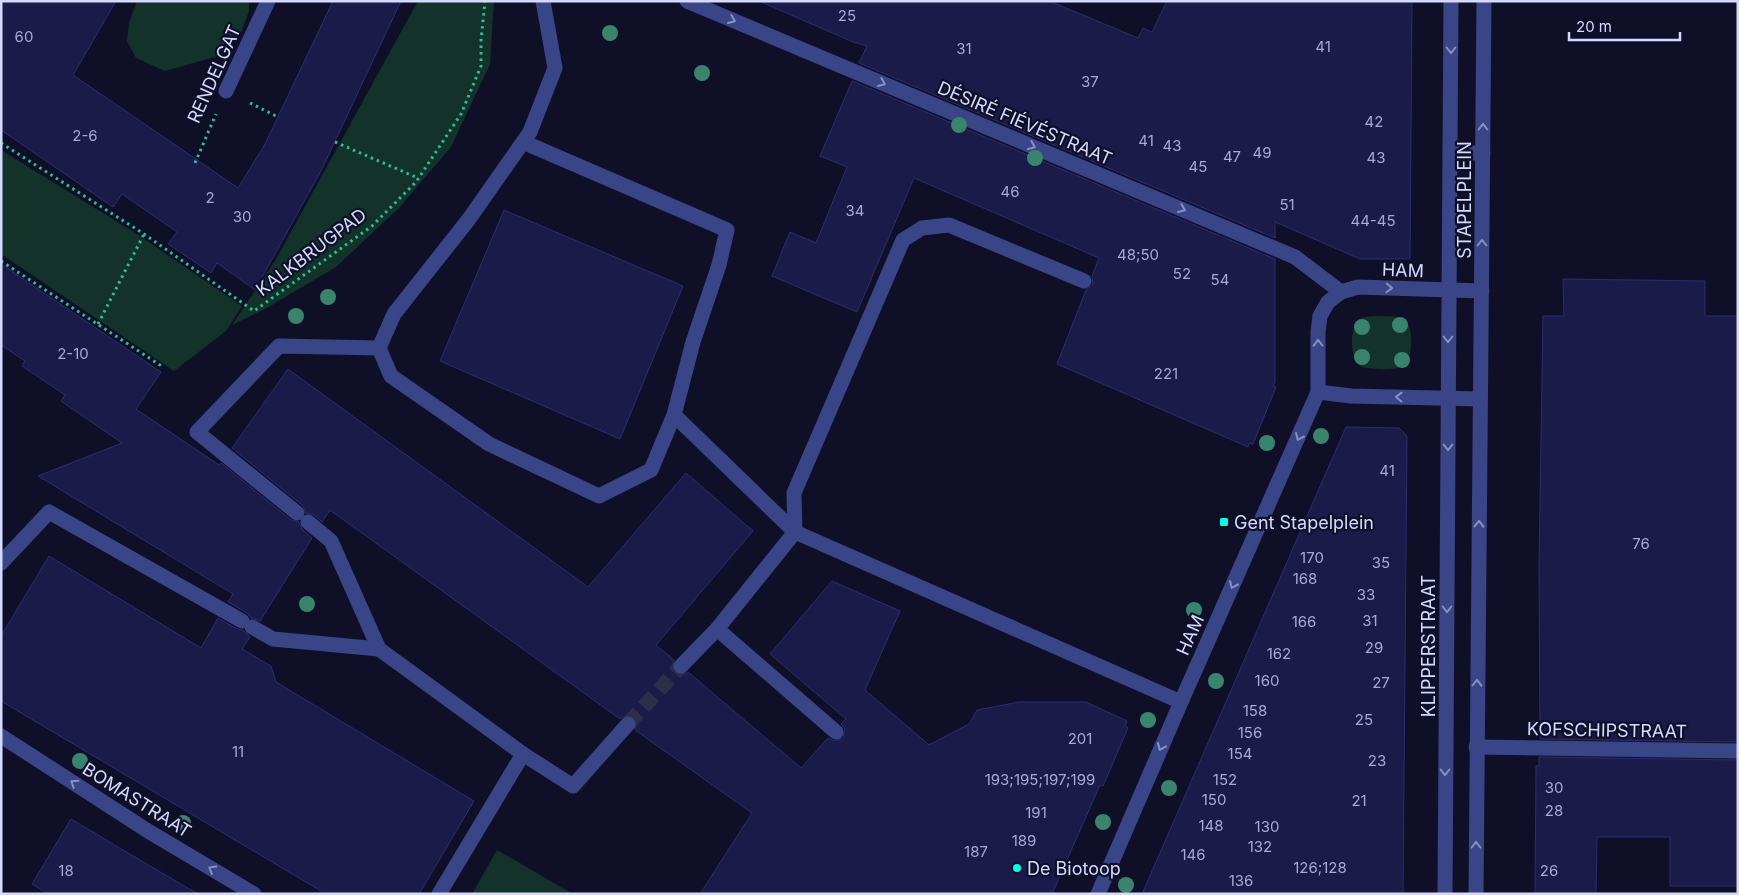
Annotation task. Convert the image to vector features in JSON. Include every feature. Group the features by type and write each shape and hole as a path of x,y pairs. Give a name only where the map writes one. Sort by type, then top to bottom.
{"street":[{"name":"RENDELGAT","path":"226,91 268,1"},
{"path":"523,142 727,230 719,266 693,342 674,415 651,470 599,496 488,444 391,376 379,348 394,314 469,220 523,142 530,132 556,68 543,1"},
{"name":"DÉSIRÉ FIÉVÉSTRAAT","path":"687,1 1295,257 1341,292"},
{"name":"STAPELPLEIN","path":"1448,398 1451,1"},
{"name":"STAPELPLEIN","path":"1480,399 1484,1"},
{"path":"1450,153 1483,154"},
{"path":"680,666 717,629 795,532 794,493 903,240 922,228 949,225 1084,281"},
{"name":"HAM","path":"1098,894 1180,702 1318,392 1318,332 1320,316 1328,302 1341,292 1358,287 1482,291"},
{"path":"379,348 279,346 197,432 331,540 379,649 522,754 572,786 628,724"},
{"path":"1318,392 1351,396 1480,399 1476,894"},
{"name":"KLIPPERSTRAAT","path":"1445,894 1448,398"},
{"path":"674,415 795,532 1180,702"},
{"path":"1,563 49,512 274,639 379,649"},
{"path":"717,629 836,732"},
{"name":"BOMASTRAAT","path":"1,736 148,831 254,894"},
{"name":"KOFSCHIPSTRAAT","path":"1476,747 1738,751"},
{"path":"440,894 522,754"}],"path":[{"name":"KALKBRUGPAD","path":"1,143 144,234 254,311 372,226 418,178 461,114 481,66 481,40 485,1"},
{"name":"RENDELGAT","path":"195,163 226,91"},
{"path":"335,142 418,178"},
{"path":"98,324 144,234"},
{"path":"1,261 163,367"}],"green space":[{"path":"137,1 249,1 249,11 241,33 218,56 165,71 136,58 127,41 129,23"},
{"path":"418,1 494,1 490,64 451,147 399,208 336,267 267,308 232,325 275,261"},
{"path":"1,150 137,234 242,306 226,331 174,371 1,254"},
{"path":"1393,316 1404,320 1409,326 1411,344 1407,362 1401,367 1391,369 1361,366 1354,355 1352,347 1355,325 1359,320 1366,317"},
{"path":"497,850 573,894 472,894"}],"building":[{"path":"1,1 116,1 73,75 238,188 265,144 333,1 401,1 321,171 255,290 217,263 211,273 168,244 177,232 122,194 113,207 1,130"},
{"path":"759,1 1049,1 1138,38 1143,28 1152,32 1167,1 1412,1 1410,259 1360,259 1275,222 1275,238 859,63 867,46 853,42"},
{"path":"852,81 1275,259 1275,382 1273,386 1276,387 1253,444 1249,443 1248,447 1057,364 1086,290 1093,284 1092,276 1099,258 914,178 857,312 772,276 790,232 816,243 847,167 820,156"},
{"path":"504,210 683,286 620,439 440,361"},
{"path":"1,264 161,372 136,409 219,465 221,463 291,520 299,522 302,529 312,538 260,621 251,618 247,613 228,602 233,594 38,476 122,443 61,401 65,395 22,366 25,361 1,345"},
{"path":"1563,279 1705,281 1705,316 1738,316 1738,742 1540,739 1539,567 1543,316 1564,316"},
{"path":"288,369 588,587 686,473 753,531 656,645 674,660 672,668 675,673 683,675 688,672 801,768 828,738 835,741 843,738 845,729 841,724 846,719 770,654 832,581 900,611 865,690 929,745 969,724 977,710 1019,702 1086,702 1127,721 1125,726 1128,728 1103,786 1100,785 1052,894 700,894 752,813 635,730 637,722 634,717 626,715 620,719 330,510 322,522 314,515 306,513 303,506 232,448"},
{"path":"1346,427 1399,428 1407,436 1403,894 1142,894"},
{"path":"49,556 201,648 218,618 237,629 243,630 250,637 242,649 271,666 276,682 474,801 419,894 326,894 1,701 1,636"},
{"path":"1539,757 1738,760 1738,886 1670,886 1670,837 1597,837 1596,894 1535,894 1536,766 1539,766"},
{"path":"71,819 198,894 49,894 32,884"}],"tunnel":[{"path":"628,724 681,666"}],"place":[{"name":"Gent Stapelplein","path":"1224,522"},
{"name":"De Biotoop","path":"1017,868"}]}
